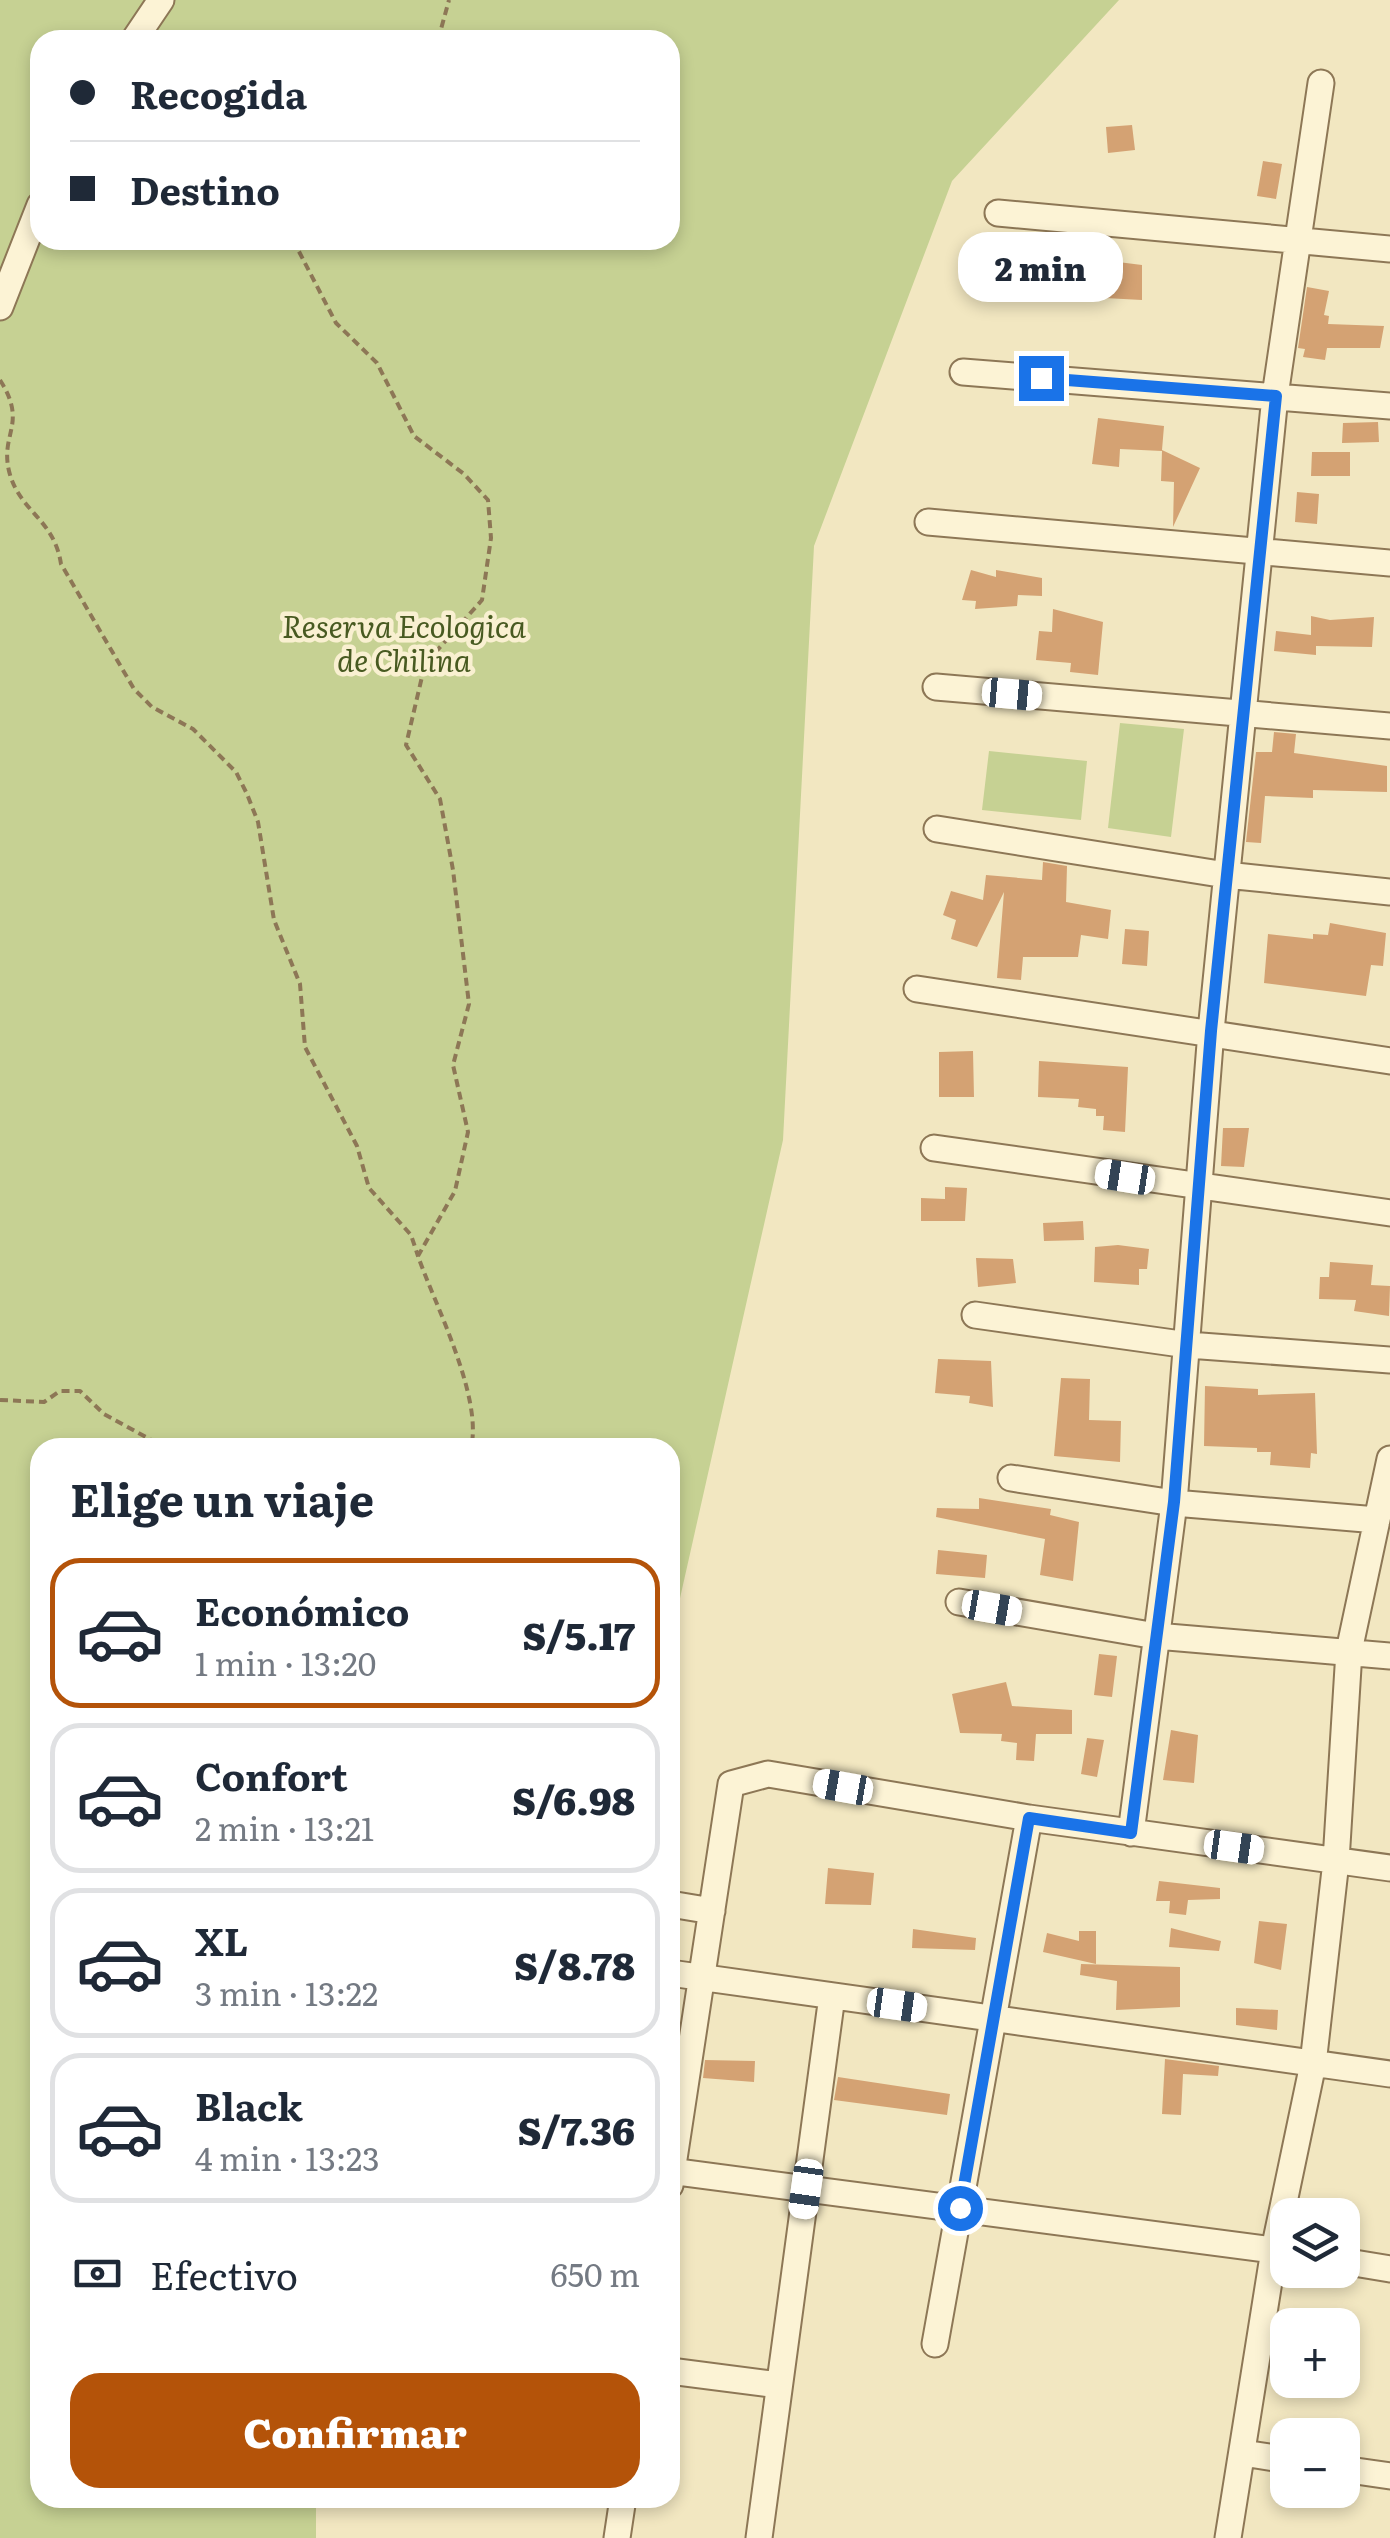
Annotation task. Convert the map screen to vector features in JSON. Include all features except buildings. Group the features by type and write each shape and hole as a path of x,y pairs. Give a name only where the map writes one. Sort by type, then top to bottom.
{"street":[{"path":"141,30 161,0"},
{"path":"1131,1833 1174,1502 1202,1188 1211,1031 1276,396 1321,83"},
{"path":"998,212 1390,249"},
{"path":"0,306 30,230"},
{"path":"963,372 1390,406"},
{"path":"928,522 1390,563"},
{"path":"936,687 1390,726"},
{"path":"937,829 1226,875 1390,892"},
{"path":"917,989 1390,1061"},
{"path":"934,1148 1390,1213"},
{"path":"976,1315 1188,1345 1390,1360"},
{"path":"1290,2198 1314,2064 1336,1861 1349,1651 1390,1459"},
{"path":"1011,1478 1174,1502 1377,1520"},
{"path":"959,1602 1156,1636 1390,1656"},
{"path":"680,2118 731,1784 768,1774 1029,1818 1390,1868"},
{"path":"936,2344 1029,1818"},
{"path":"680,1906 712,1911"},
{"path":"680,1974 1390,2074"},
{"path":"759,2538 832,1996"},
{"path":"680,2177 806,2189 1270,2250"},
{"path":"1360,2264 1390,2269"},
{"path":"1228,2538 1274,2288"},
{"path":"680,2372 780,2385"},
{"path":"1242,2454 1270,2458"},
{"path":"1360,2472 1390,2476"},
{"path":"616,2538 620,2508"}],"path":[{"path":"441,30 449,0"},
{"path":"298,250 336,323 377,363 414,436 464,474 488,500 491,538 482,600 425,664 406,745 440,799 454,870 468,1004 454,1065 468,1132 455,1192 418,1256"},
{"path":"0,380 10,396 16,420 8,464 15,491 58,541 61,564 134,688 152,707 193,729 236,772 247,794 258,822 274,920 300,984 305,1047 357,1146 369,1188 411,1235 464,1381 474,1438"},
{"path":"0,1400 44,1402 60,1391 80,1391 104,1414 148,1438"}],"green space":[{"name":"Reserva Ecologica de Chilina","path":"0,0 1119,0 952,181 814,546 783,1140 680,1598 680,1438 30,1438 30,2508 316,2508 316,2538 0,2538"},
{"path":"1120,723 1184,729 1171,837 1108,828"},
{"path":"989,751 1087,761 1081,820 982,810"}],"route":[{"path":"960,2208 1029,1818 1131,1833 1174,1502 1202,1188 1211,1031 1276,396 1041,378"}]}
